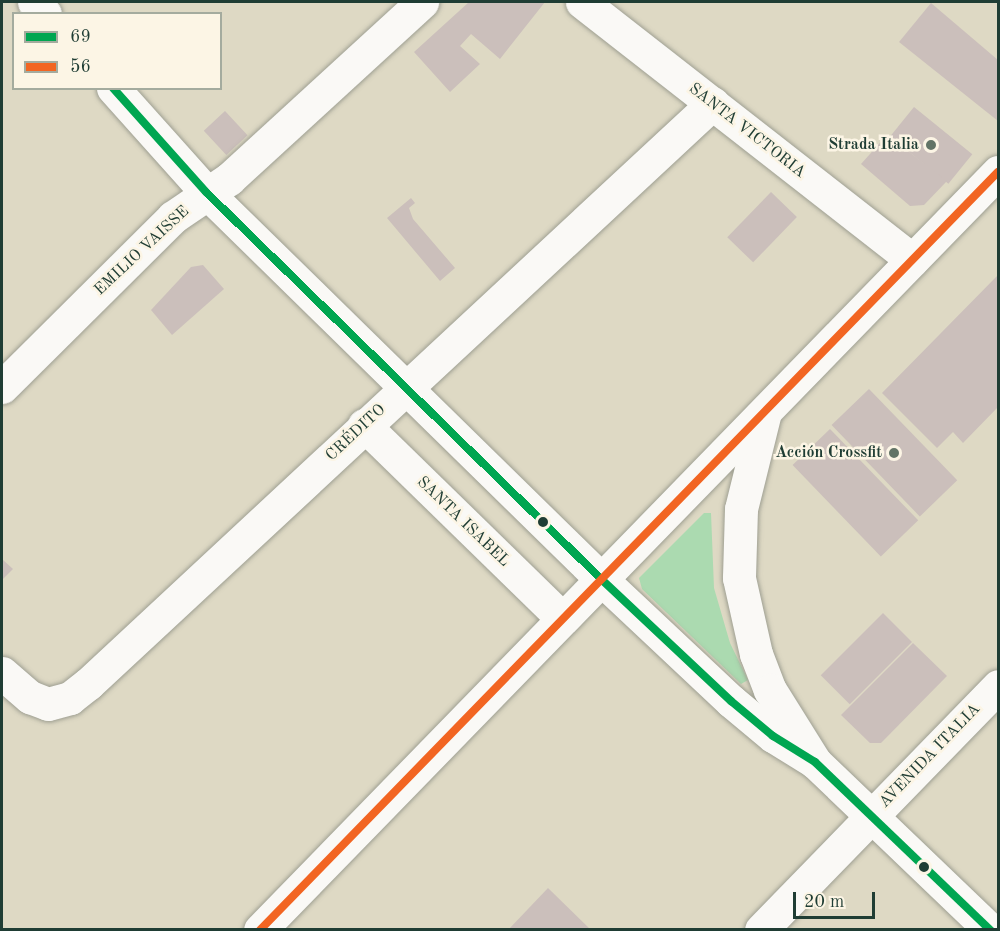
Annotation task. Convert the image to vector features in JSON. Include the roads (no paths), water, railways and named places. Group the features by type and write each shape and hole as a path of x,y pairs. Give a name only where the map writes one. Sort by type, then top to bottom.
{"street":[{"name":"EMILIO VAISSE","path":"2,387 173,217 206,192 229,179 422,2"},
{"name":"SANTA VICTORIA","path":"582,2 912,260"},
{"path":"114,90 206,192 600,578 731,701 773,736 815,762 990,930"},
{"name":"CRÉDITO","path":"2,673 30,697 48,704 70,698 88,684 713,103"},
{"path":"260,930 600,578 999,172"},
{"path":"765,410 741,509 739,578 756,654 770,690 815,762"},
{"name":"SANTA ISABEL","path":"364,425 562,618"},
{"name":"AVENIDA ITALIA","path":"761,930 999,687"}],"place":[{"name":"Strada Italia","path":"931,145"},
{"name":"Acción Crossfit","path":"894,453"}]}
